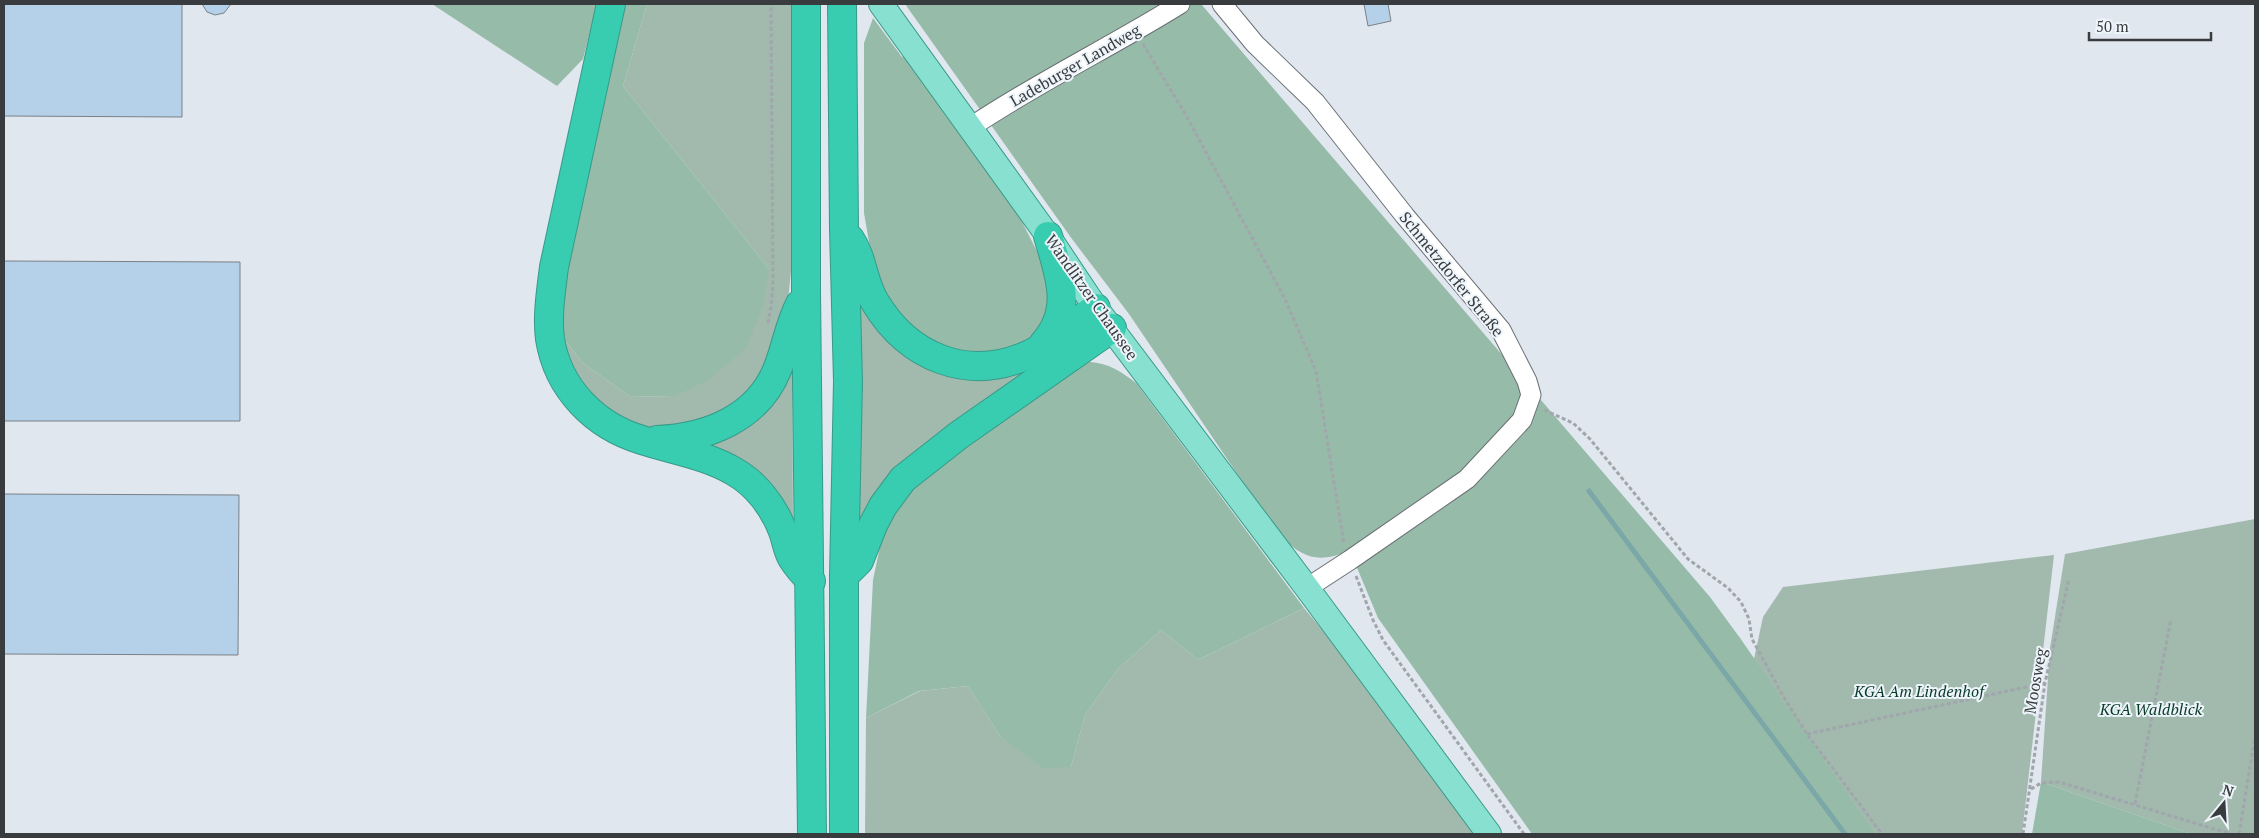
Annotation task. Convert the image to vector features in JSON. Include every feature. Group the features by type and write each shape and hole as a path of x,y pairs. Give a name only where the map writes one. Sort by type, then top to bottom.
{"highway":[{"path":"611,4 554,267 550,302 550,339 557,362 566,384 584,406 607,426 641,440 714,462 735,472 753,486 772,508 782,529 791,557 811,582"},
{"path":"806,4 806,292 811,582 812,834"},
{"path":"842,4 844,229 848,381 844,576 844,834"},
{"path":"844,229 857,250 874,301 897,333 924,353 952,364 982,366 1008,362 1104,318"},
{"path":"1037,350 1053,329 1060,313 1063,298 1062,283 1048,236"},
{"path":"641,440 680,439 704,433 731,422 749,409 776,373 786,348 791,321 806,292"},
{"path":"844,576 859,561 873,525 883,506 903,480 1104,318"}],"main road":[{"name":"Wandlitzer Chaussee","path":"880,4 971,127 1104,318 1489,834"}],"street":[{"name":"Ladeburger Landweg","path":"971,127 1005,104 1136,32 1180,4"},
{"name":"Schmetzdorfer Straße","path":"1222,4 1255,44 1315,102 1405,216 1501,330 1527,381 1531,395 1529,404"},
{"path":"1307,588 1467,479 1522,420 1529,404"}],"path":[{"path":"766,326 772,307 773,284 771,4"},
{"path":"1136,32 1187,117 1280,290 1316,371 1345,548 1373,620 1384,640 1524,834"},
{"path":"1529,404 1573,423 1590,439 1688,559 1728,588 1741,602 1749,619 1752,639 1783,696 1807,734 1882,834"},
{"name":"Moosweg","path":"2023,834 2045,683 2069,579"},
{"path":"2135,804 2171,618"},
{"path":"1807,734 2045,683"},
{"path":"2239,834 2255,737"},
{"path":"2030,789 2041,783 2059,782 2231,834"}],"green space":[{"path":"432,4 597,4 583,59 557,86"},
{"path":"622,4 647,4 623,86 769,269 763,305 746,348 708,380 673,397 629,396 583,363 564,339 561,303 565,267"},
{"path":"647,4 791,4 791,271 787,312 769,369 727,414 660,430 638,425 613,413 591,394 570,361 564,339 583,363 629,396 673,397 769,269 623,86"},
{"path":"905,4 1201,4 1710,597 1875,834 1532,834 1378,618 1350,551 1329,557 1312,557 1297,550 1280,537 1129,314 1072,239"},
{"path":"873,18 902,57 906,55 1011,200 1048,273 1049,311 1037,334 1021,346 983,354 952,351 904,325 884,296 870,248 864,213 864,43"},
{"path":"858,300 1054,353 860,521"},
{"path":"792,362 793,521 700,443"},
{"path":"1085,362 1100,363 1124,374 1136,383 1304,608 1198,660 1161,630 1118,669 1085,715 1071,767 1043,768 1000,736 968,686 919,691 866,718 873,580 885,523 907,487"},
{"name":"KGA Waldblick","path":"2255,519 2255,834 2191,834 2041,782 2050,648 2065,554"},
{"name":"KGA Am Lindenhof","path":"2054,555 2022,834 1874,834 1754,659 1763,617 1783,587"},
{"path":"1304,608 1362,678 1477,834 865,834 866,718 920,691 968,686 1000,736 1071,767 1085,715 1118,669 1161,630 1198,660"},
{"path":"2041,782 2191,834 2032,834"}],"building":[{"path":"4,4 182,4 182,117 4,116"},
{"path":"202,4 231,4 224,13 215,15 207,12"},
{"path":"1364,4 1388,4 1391,21 1368,26"},
{"path":"4,261 240,262 240,421 4,421"},
{"path":"4,494 239,495 238,655 4,654"}],"waterway":[{"path":"1589,491 1845,834"}]}
